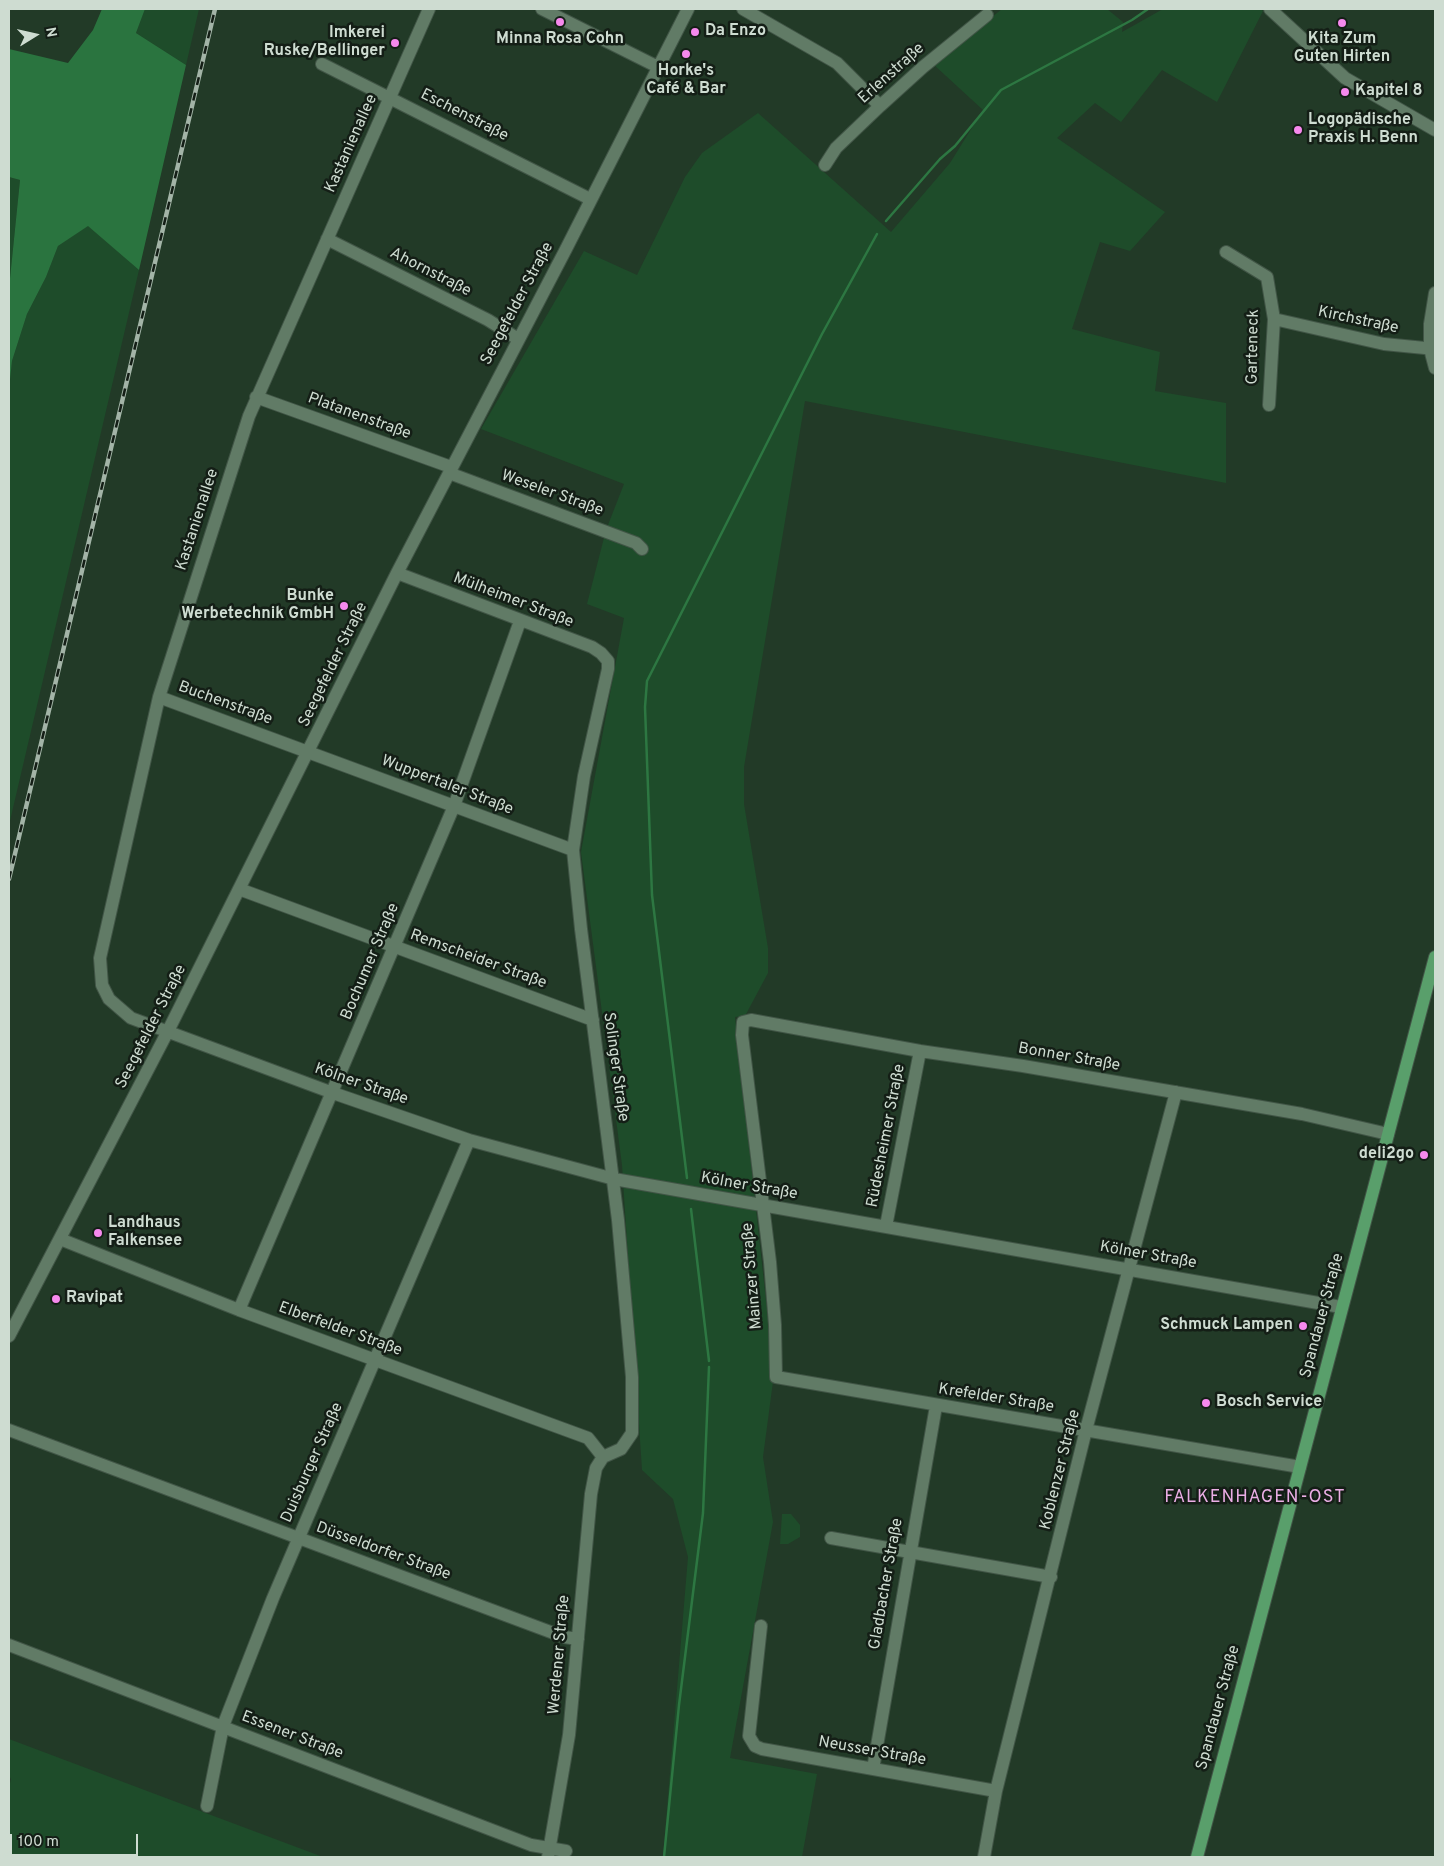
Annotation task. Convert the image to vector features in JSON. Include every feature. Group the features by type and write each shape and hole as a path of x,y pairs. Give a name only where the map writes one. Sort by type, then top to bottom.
{"main road":[{"name":"Spandauer Straße","path":"1197,1857 1341,1307 1435,958"}],"street":[{"name":"Kastanienallee","path":"168,1031 131,1018 120,1010 109,999 102,985 100,971 101,952 158,697 256,397 391,98 429,9"},
{"path":"542,9 658,67"},
{"name":"Seegefelder Straße","path":"9,1336 168,1031 397,573 688,9"},
{"path":"743,9 837,63 880,106"},
{"path":"1270,9 1345,78 1435,130"},
{"name":"Erlenstraße","path":"825,165 836,148 880,106 923,67 987,15"},
{"name":"Eschenstraße","path":"322,64 590,199"},
{"name":"Ahornstraße","path":"327,238 488,320 518,339"},
{"name":"Garteneck","path":"1226,252 1266,277 1274,319 1269,405"},
{"path":"1435,293 1430,324 1435,368"},
{"name":"Kirchstraße","path":"1274,319 1384,344 1432,349"},
{"name":"Platanenstraße","path":"256,397 450,470"},
{"name":"Weseler Straße","path":"450,470 636,543 642,549"},
{"name":"Mülheimer Straße","path":"397,573 592,647 608,661 608,669"},
{"name":"Bochumer Straße","path":"239,1310 396,947 454,806 520,621"},
{"name":"Solinger Straße","path":"603,1457 621,1449 632,1433 632,1376 627,1303 614,1179 573,850 584,776 608,669"},
{"name":"Buchenstraße","path":"158,697 309,752"},
{"name":"Wuppertaler Straße","path":"309,752 573,850"},
{"name":"Remscheider Straße","path":"239,889 593,1020"},
{"name":"Bonner Straße","path":"743,1022 751,1020 920,1052 1023,1066 1176,1092 1302,1114 1388,1134"},
{"name":"Mainzer Straße","path":"743,1022 742,1035 764,1207 775,1325 776,1378"},
{"name":"Kölner Straße","path":"168,1031 470,1140 614,1179 764,1207 886,1226 1341,1307"},
{"name":"Rüdesheimer Straße","path":"886,1226 920,1052"},
{"name":"Koblenzer Straße","path":"984,1857 996,1791 1052,1578 1086,1430 1176,1092"},
{"name":"Duisburger Straße","path":"207,1806 223,1726 298,1537 376,1361 470,1140"},
{"name":"Elberfelder Straße","path":"60,1239 239,1310 588,1438 603,1457"},
{"name":"Krefelder Straße","path":"776,1378 1300,1467"},
{"name":"Gladbacher Straße","path":"873,1769 909,1552 936,1406"},
{"name":"Düsseldorfer Straße","path":"9,1430 564,1637 578,1639"},
{"name":"Werdener Straße","path":"549,1853 569,1734 591,1494 596,1468 603,1457"},
{"path":"831,1538 1052,1578"},
{"name":"Neusser Straße","path":"761,1626 749,1736 752,1742 762,1750 996,1791"},
{"name":"Essener Straße","path":"9,1645 531,1844 549,1853 566,1851"}],"green space":[{"path":"102,9 145,9 136,33 186,65 139,270 88,226 58,246 46,277 27,314 12,361 9,389 9,288 20,180 9,177 9,49 68,63 93,30"},
{"path":"145,9 199,9 186,65 136,33"},
{"path":"1002,9 1107,9 1123,22 1122,32 1163,9 1261,9 1263,11 1217,102 1162,70 1121,122 1095,103 1057,138 1165,212 1130,251 1100,242 1072,329 1160,352 1155,391 1226,403 1226,483 805,401 744,767 744,804 768,948 768,973 745,1016 735,1017 774,1374 763,1457 773,1522 730,1758 817,1774 802,1857 663,1857 688,1557 673,1499 642,1470 622,1165 581,852 624,618 587,604 606,530 624,484 481,429 584,251 637,275 685,177 702,153 758,113 891,232 950,163 983,110 933,64"},
{"path":"9,177 20,180 9,288"},
{"path":"88,225 139,270 9,825 9,389 12,361 27,314 46,277 58,246"},
{"path":"782,1514 791,1514 800,1525 800,1537 788,1544 780,1544"},
{"path":"9,1739 323,1857 9,1857 9,1787 11,1779 9,1776"}],"waterway":[{"path":"886,221 940,159 955,146 1001,90 1132,20 1148,9"},
{"path":"687,1178 652,895 645,707 647,681 822,334 877,234"},
{"path":"691,1209 709,1361"},
{"path":"664,1857 679,1705 703,1513 709,1367"}],"railway":[{"path":"9,879 215,9"}],"place":[{"name":"Minna Rosa Cohn","path":"560,22"},
{"name":"Kita Zum Guten Hirten","path":"1342,23"},
{"name":"Da Enzo","path":"695,32"},
{"name":"Imkerei Ruske/Bellinger","path":"395,43"},
{"name":"Horke's Café & Bar","path":"686,54"},
{"name":"Kapitel 8","path":"1345,92"},
{"name":"Logopädische Praxis H. Benn","path":"1298,130"},
{"name":"Bunke Werbetechnik GmbH","path":"344,606"},
{"name":"deli2go","path":"1424,1155"},
{"name":"Landhaus Falkensee","path":"98,1233"},
{"name":"Ravipat","path":"56,1299"},
{"name":"Schmuck Lampen","path":"1303,1326"},
{"name":"Bosch Service","path":"1206,1403"}],"district":[{"name":"FALKENHAGEN-OST","path":"1255,1498"}]}
